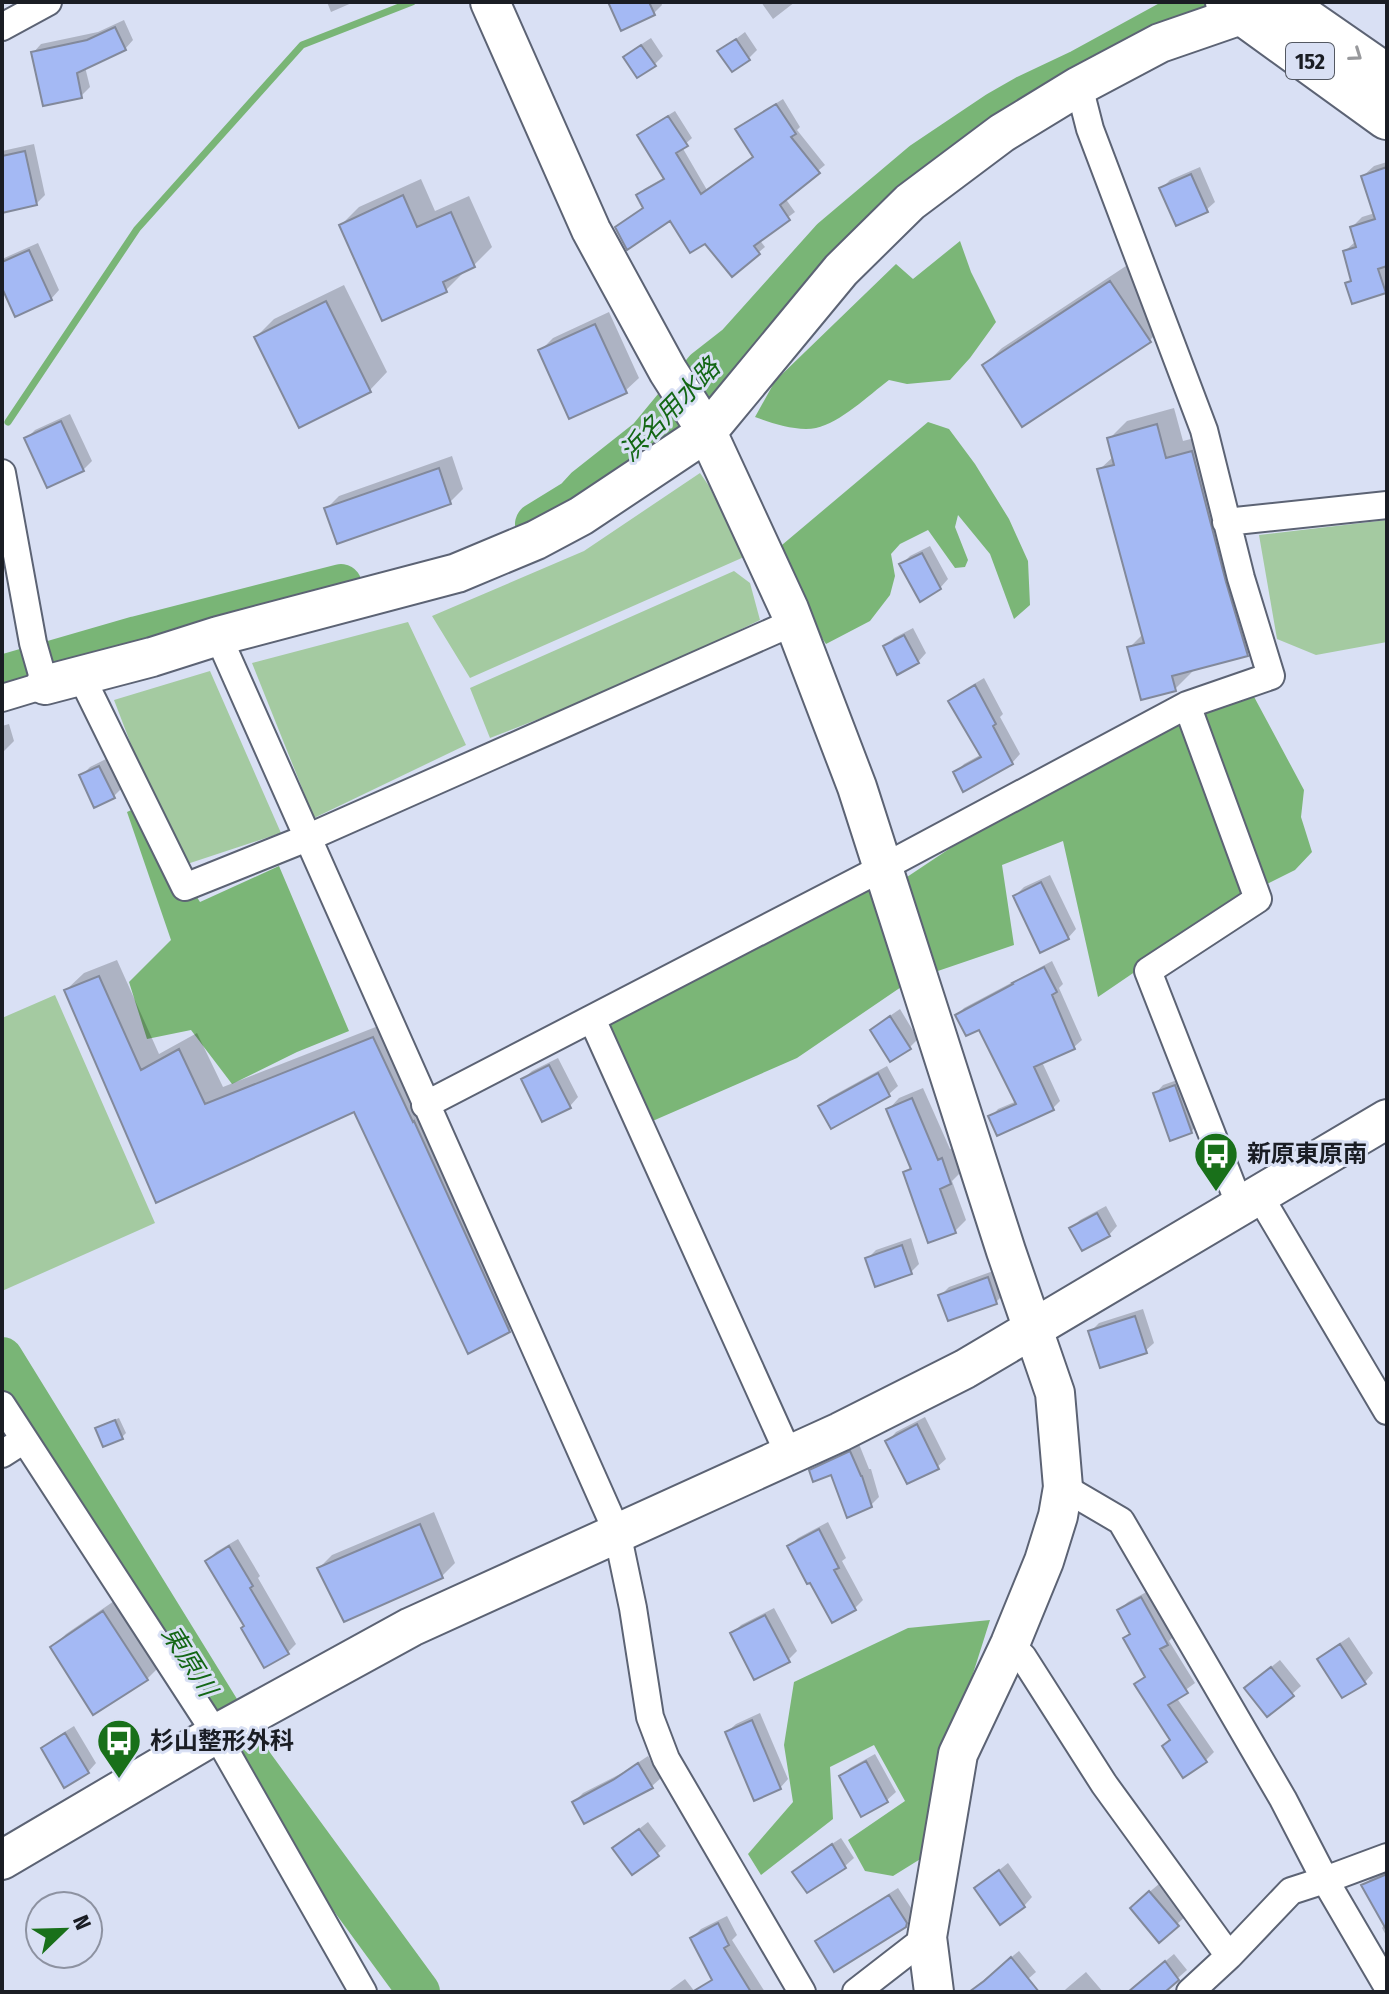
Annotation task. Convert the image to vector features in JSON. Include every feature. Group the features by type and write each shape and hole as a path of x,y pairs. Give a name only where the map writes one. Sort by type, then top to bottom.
{"highway":[{"name":"152","path":"1250,5 1387,77"},
{"name":"152","path":"1250,5 1387,117"}],"street":[{"path":"2,27 48,2"},
{"path":"490,2 591,230 668,371 700,422 794,622 857,787 1006,1251 1055,1393 1063,1487 1058,1516 1044,1561 1010,1644 958,1754 927,1937 934,1992"},
{"path":"2,698 56,677 457,573 536,540 581,516 700,422 841,270 910,202 1002,133 1079,86 1160,43 1250,5"},
{"path":"425,1105 884,867 1187,705 1271,676 1241,578 1204,430 1090,129 1079,86"},
{"path":"2,473 33,643 185,887 307,838 794,622"},
{"path":"1226,522 1387,505"},
{"path":"218,636 617,1532 633,1608 650,1717 666,1759 802,1992"},
{"path":"1187,705 1258,899 1148,971 1249,1201 1387,1411"},
{"path":"592,1019 789,1455"},
{"path":"2,1860 216,1734 411,1627 840,1432 965,1369 1387,1119"},
{"path":"2,1405 13,1447 216,1734 359,1990"},
{"path":"1063,1487 1121,1521 1283,1799 1325,1880 1387,1986"},
{"path":"1010,1644 1023,1657 1112,1796 1229,1956"},
{"path":"1190,1992 1291,1891 1387,1857"},
{"path":"856,1992 927,1937"}],"green space":[{"path":"960,241 971,272 996,322 950,380 907,384 889,380 844,415 816,428 793,428 755,417 775,381 896,264 913,279"},
{"path":"928,422 949,429 1009,519 1028,561 1030,605 1014,619 990,554 958,515 955,527 968,560 965,567 955,568 928,530 900,544 891,554 895,576 890,595 870,621 826,644 776,550"},
{"path":"700,473 744,557 470,678 432,616 584,551"},
{"path":"1387,520 1387,642 1316,655 1277,639 1259,535"},
{"path":"734,571 750,583 760,620 631,683 490,738 470,688"},
{"path":"408,622 466,745 314,818 252,663"},
{"path":"210,671 281,833 178,867 114,700"},
{"path":"1252,693 1304,790 1301,817 1312,852 1295,870 1255,890 1098,997 1063,841 1002,865 1014,945 932,973 901,881 1033,793 1209,709"},
{"path":"140,806 200,902 279,866 349,1031 232,1084 191,1030 147,1039 129,982 171,940 127,812"},
{"path":"874,883 907,983 797,1058 648,1123 609,1021"},
{"path":"55,995 155,1223 2,1291 2,1018"},
{"path":"990,1620 940,1778 922,1858 893,1876 865,1871 848,1840 905,1801 874,1745 830,1767 833,1819 761,1875 748,1854 793,1802 784,1745 794,1682 908,1628"}],"building":[{"path":"608,2 649,2 655,15 621,31"},
{"path":"115,27 126,50 77,73 82,98 43,106 31,52 87,40"},
{"path":"736,39 750,60 732,72 717,51"},
{"path":"641,45 656,66 637,78 623,57"},
{"path":"776,104 796,134 791,137 820,173 780,205 790,220 754,246 760,254 732,277 705,244 690,253 670,221 627,250 615,227 643,208 636,195 664,179 637,135 668,116 688,146 676,153 701,194 753,157 735,129"},
{"path":"25,151 37,205 2,213 2,156"},
{"path":"1387,167 1387,266 1378,269 1386,293 1352,304 1345,283 1351,281 1343,251 1356,247 1350,227 1375,219 1361,176"},
{"path":"1191,174 1208,212 1176,226 1159,188"},
{"path":"403,195 417,227 451,212 475,267 443,282 447,292 382,321 339,225"},
{"path":"29,250 52,300 15,317 2,288 2,262"},
{"path":"1110,281 1151,342 1022,427 982,365"},
{"path":"326,301 371,392 299,428 254,337"},
{"path":"595,324 627,393 569,419 538,350"},
{"path":"61,421 84,471 47,488 24,438"},
{"path":"1157,424 1166,458 1192,451 1248,656 1172,676 1176,691 1141,700 1127,647 1144,643 1097,469 1114,465 1107,438"},
{"path":"439,468 451,504 337,544 324,508"},
{"path":"922,553 941,589 920,602 899,564"},
{"path":"904,635 919,663 897,675 883,646"},
{"path":"975,685 1013,764 963,792 953,772 981,757 948,701"},
{"path":"99,766 115,798 94,808 79,775"},
{"path":"1041,882 1069,939 1040,953 1013,896"},
{"path":"1044,967 1057,992 1052,995 1075,1049 1034,1067 1054,1110 997,1136 988,1116 1016,1104 979,1030 966,1036 955,1015"},
{"path":"99,976 141,1070 179,1049 205,1104 373,1037 510,1332 468,1354 354,1112 156,1203 64,990"},
{"path":"890,1016 911,1049 890,1062 870,1030"},
{"path":"549,1065 571,1108 542,1122 521,1079"},
{"path":"878,1073 890,1096 831,1129 818,1106"},
{"path":"1175,1085 1192,1133 1170,1141 1153,1093"},
{"path":"912,1098 938,1160 942,1158 951,1184 940,1189 956,1233 928,1243 903,1172 911,1169 886,1109"},
{"path":"1097,1213 1110,1236 1082,1251 1069,1228"},
{"path":"902,1245 912,1274 875,1287 865,1258"},
{"path":"988,1277 997,1304 948,1321 938,1295"},
{"path":"1135,1316 1147,1353 1100,1368 1088,1331"},
{"path":"115,1420 123,1439 103,1447 95,1428"},
{"path":"917,1424 939,1469 907,1484 885,1441"},
{"path":"850,1451 872,1507 847,1518 831,1475 813,1482 809,1470"},
{"path":"420,1524 443,1578 344,1622 317,1568"},
{"path":"819,1529 839,1568 834,1570 856,1610 832,1623 787,1546"},
{"path":"229,1546 289,1654 264,1668 241,1628 244,1626 205,1561"},
{"path":"1141,1597 1168,1645 1160,1649 1188,1693 1168,1705 1207,1762 1183,1778 1162,1746 1170,1740 1134,1684 1145,1677 1123,1638 1130,1634 1117,1610"},
{"path":"103,1611 148,1680 93,1715 50,1647"},
{"path":"765,1615 790,1662 754,1680 730,1633"},
{"path":"1340,1644 1366,1684 1342,1698 1317,1659"},
{"path":"1271,1667 1294,1696 1267,1717 1244,1688"},
{"path":"752,1720 781,1789 754,1801 725,1732"},
{"path":"65,1733 89,1773 64,1788 41,1748"},
{"path":"866,1761 888,1802 861,1817 839,1776"},
{"path":"638,1763 653,1788 584,1824 572,1802"},
{"path":"639,1829 659,1856 632,1875 612,1848"},
{"path":"832,1844 846,1868 807,1893 792,1872"},
{"path":"999,1870 1025,1907 1000,1925 974,1888"},
{"path":"1387,1874 1387,1931 1361,1885"},
{"path":"1149,1891 1179,1926 1159,1943 1130,1908"},
{"path":"889,1895 907,1923 906,1927 834,1972 815,1941"},
{"path":"718,1923 729,1945 724,1948 751,1992 692,1992 712,1980 690,1938"},
{"path":"1011,1957 1039,1992 969,1992 984,1981"},
{"path":"1165,1961 1179,1980 1165,1992 1128,1992"}],"waterway":[{"path":"8,422 137,229 302,45 412,2"},
{"name":"浜名用水路","path":"536,524 575,500 648,439 705,370 737,345 832,239 922,163 1026,96 1211,2"},
{"name":"浜名用水路","path":"2,676 137,637 341,585"},
{"name":"東原川","path":"2,1358 253,1765 419,1992"}],"place":[{"name":"新原東原南","path":"1216,1193"},
{"name":"杉山整形外科","path":"119,1780"}]}
